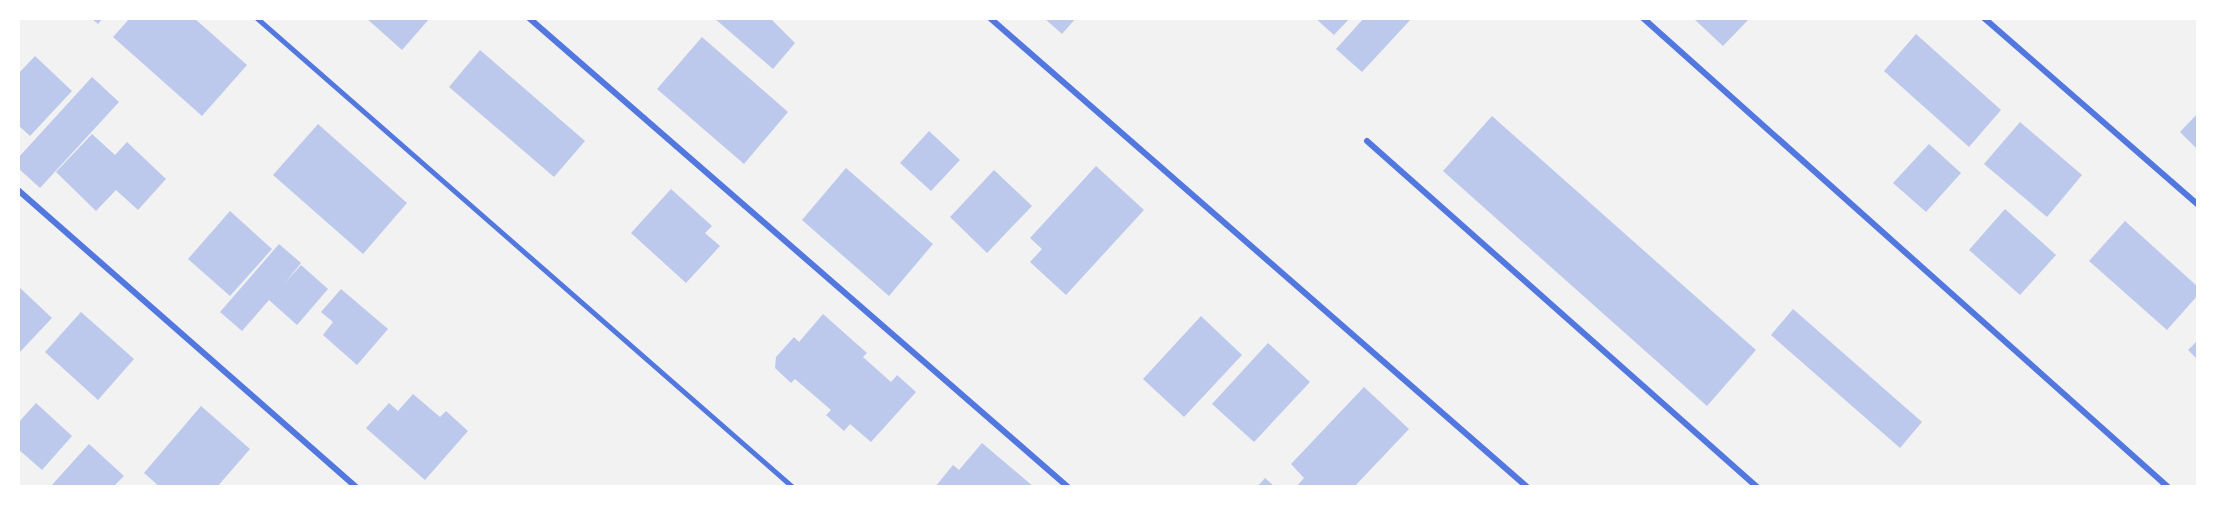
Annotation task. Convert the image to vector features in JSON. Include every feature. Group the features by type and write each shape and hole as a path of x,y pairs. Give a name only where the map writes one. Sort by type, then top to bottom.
{"street":[{"path":"529,18 1068,487"},
{"path":"990,18 1527,487"},
{"path":"1642,18 2168,487"},
{"path":"1984,18 2198,205"},
{"path":"1366,141 1757,487"},
{"path":"18,190 356,487"}],"lane":[{"path":"257,18 792,487"}],"building":[{"path":"91,18 103,18 98,24"},
{"path":"130,18 194,18 247,65 202,116 113,37"},
{"path":"366,18 430,18 402,50"},
{"path":"714,18 770,18 795,43 773,69"},
{"path":"1044,18 1076,18 1062,34"},
{"path":"1315,18 1350,18 1334,35"},
{"path":"1364,18 1412,18 1362,72 1336,49"},
{"path":"1693,18 1750,18 1723,46"},
{"path":"1916,34 2001,110 1969,147 1884,71"},
{"path":"702,37 788,112 744,164 657,89"},
{"path":"480,50 585,141 554,177 449,87"},
{"path":"35,56 72,91 30,136 18,125 18,74"},
{"path":"92,77 119,102 40,188 18,168 18,158"},
{"path":"2198,113 2198,150 2180,132"},
{"path":"1492,116 1756,350 1707,406 1443,171"},
{"path":"2020,122 2082,175 2047,217 1984,164"},
{"path":"318,124 407,203 363,254 273,175"},
{"path":"929,131 960,160 931,191 900,163"},
{"path":"92,134 115,155 127,142 166,179 138,210 116,190 96,211 56,172"},
{"path":"1929,144 1961,173 1926,212 1893,183"},
{"path":"1096,166 1144,210 1066,295 1030,262 1042,249 1030,238"},
{"path":"846,168 933,244 889,296 802,220"},
{"path":"994,170 1032,206 987,253 950,217"},
{"path":"671,189 712,226 705,233 720,246 686,283 631,233"},
{"path":"2005,209 2056,255 2020,295 1969,250"},
{"path":"230,211 272,249 230,296 188,259"},
{"path":"2125,221 2198,287 2198,295 2167,330 2089,261"},
{"path":"279,244 301,263 284,284 301,265 328,289 297,325 269,300 242,331 220,312"},
{"path":"18,286 52,318 18,354"},
{"path":"341,289 388,329 357,365 323,335 333,322 321,312"},
{"path":"1793,309 1922,422 1900,448 1771,335"},
{"path":"81,312 134,359 98,400 45,352"},
{"path":"823,314 867,353 863,357 891,382 897,375 916,392 871,442 850,424 844,431 826,415 831,410 795,379 791,383 775,368 776,357 794,337 799,342"},
{"path":"1201,316 1242,355 1184,417 1143,379"},
{"path":"2198,340 2198,360 2188,350"},
{"path":"1268,343 1310,382 1254,442 1212,404"},
{"path":"1364,387 1409,429 1354,487 1296,487 1304,478 1291,464"},
{"path":"413,394 440,417 446,411 468,431 425,480 366,428 389,403 398,411"},
{"path":"36,403 72,436 42,470 18,449 18,423"},
{"path":"201,406 250,449 217,487 160,487 144,473"},
{"path":"982,443 1034,487 935,487 953,465 959,470"},
{"path":"89,444 124,476 113,487 50,487"},
{"path":"1265,478 1275,487 1257,487"}]}
